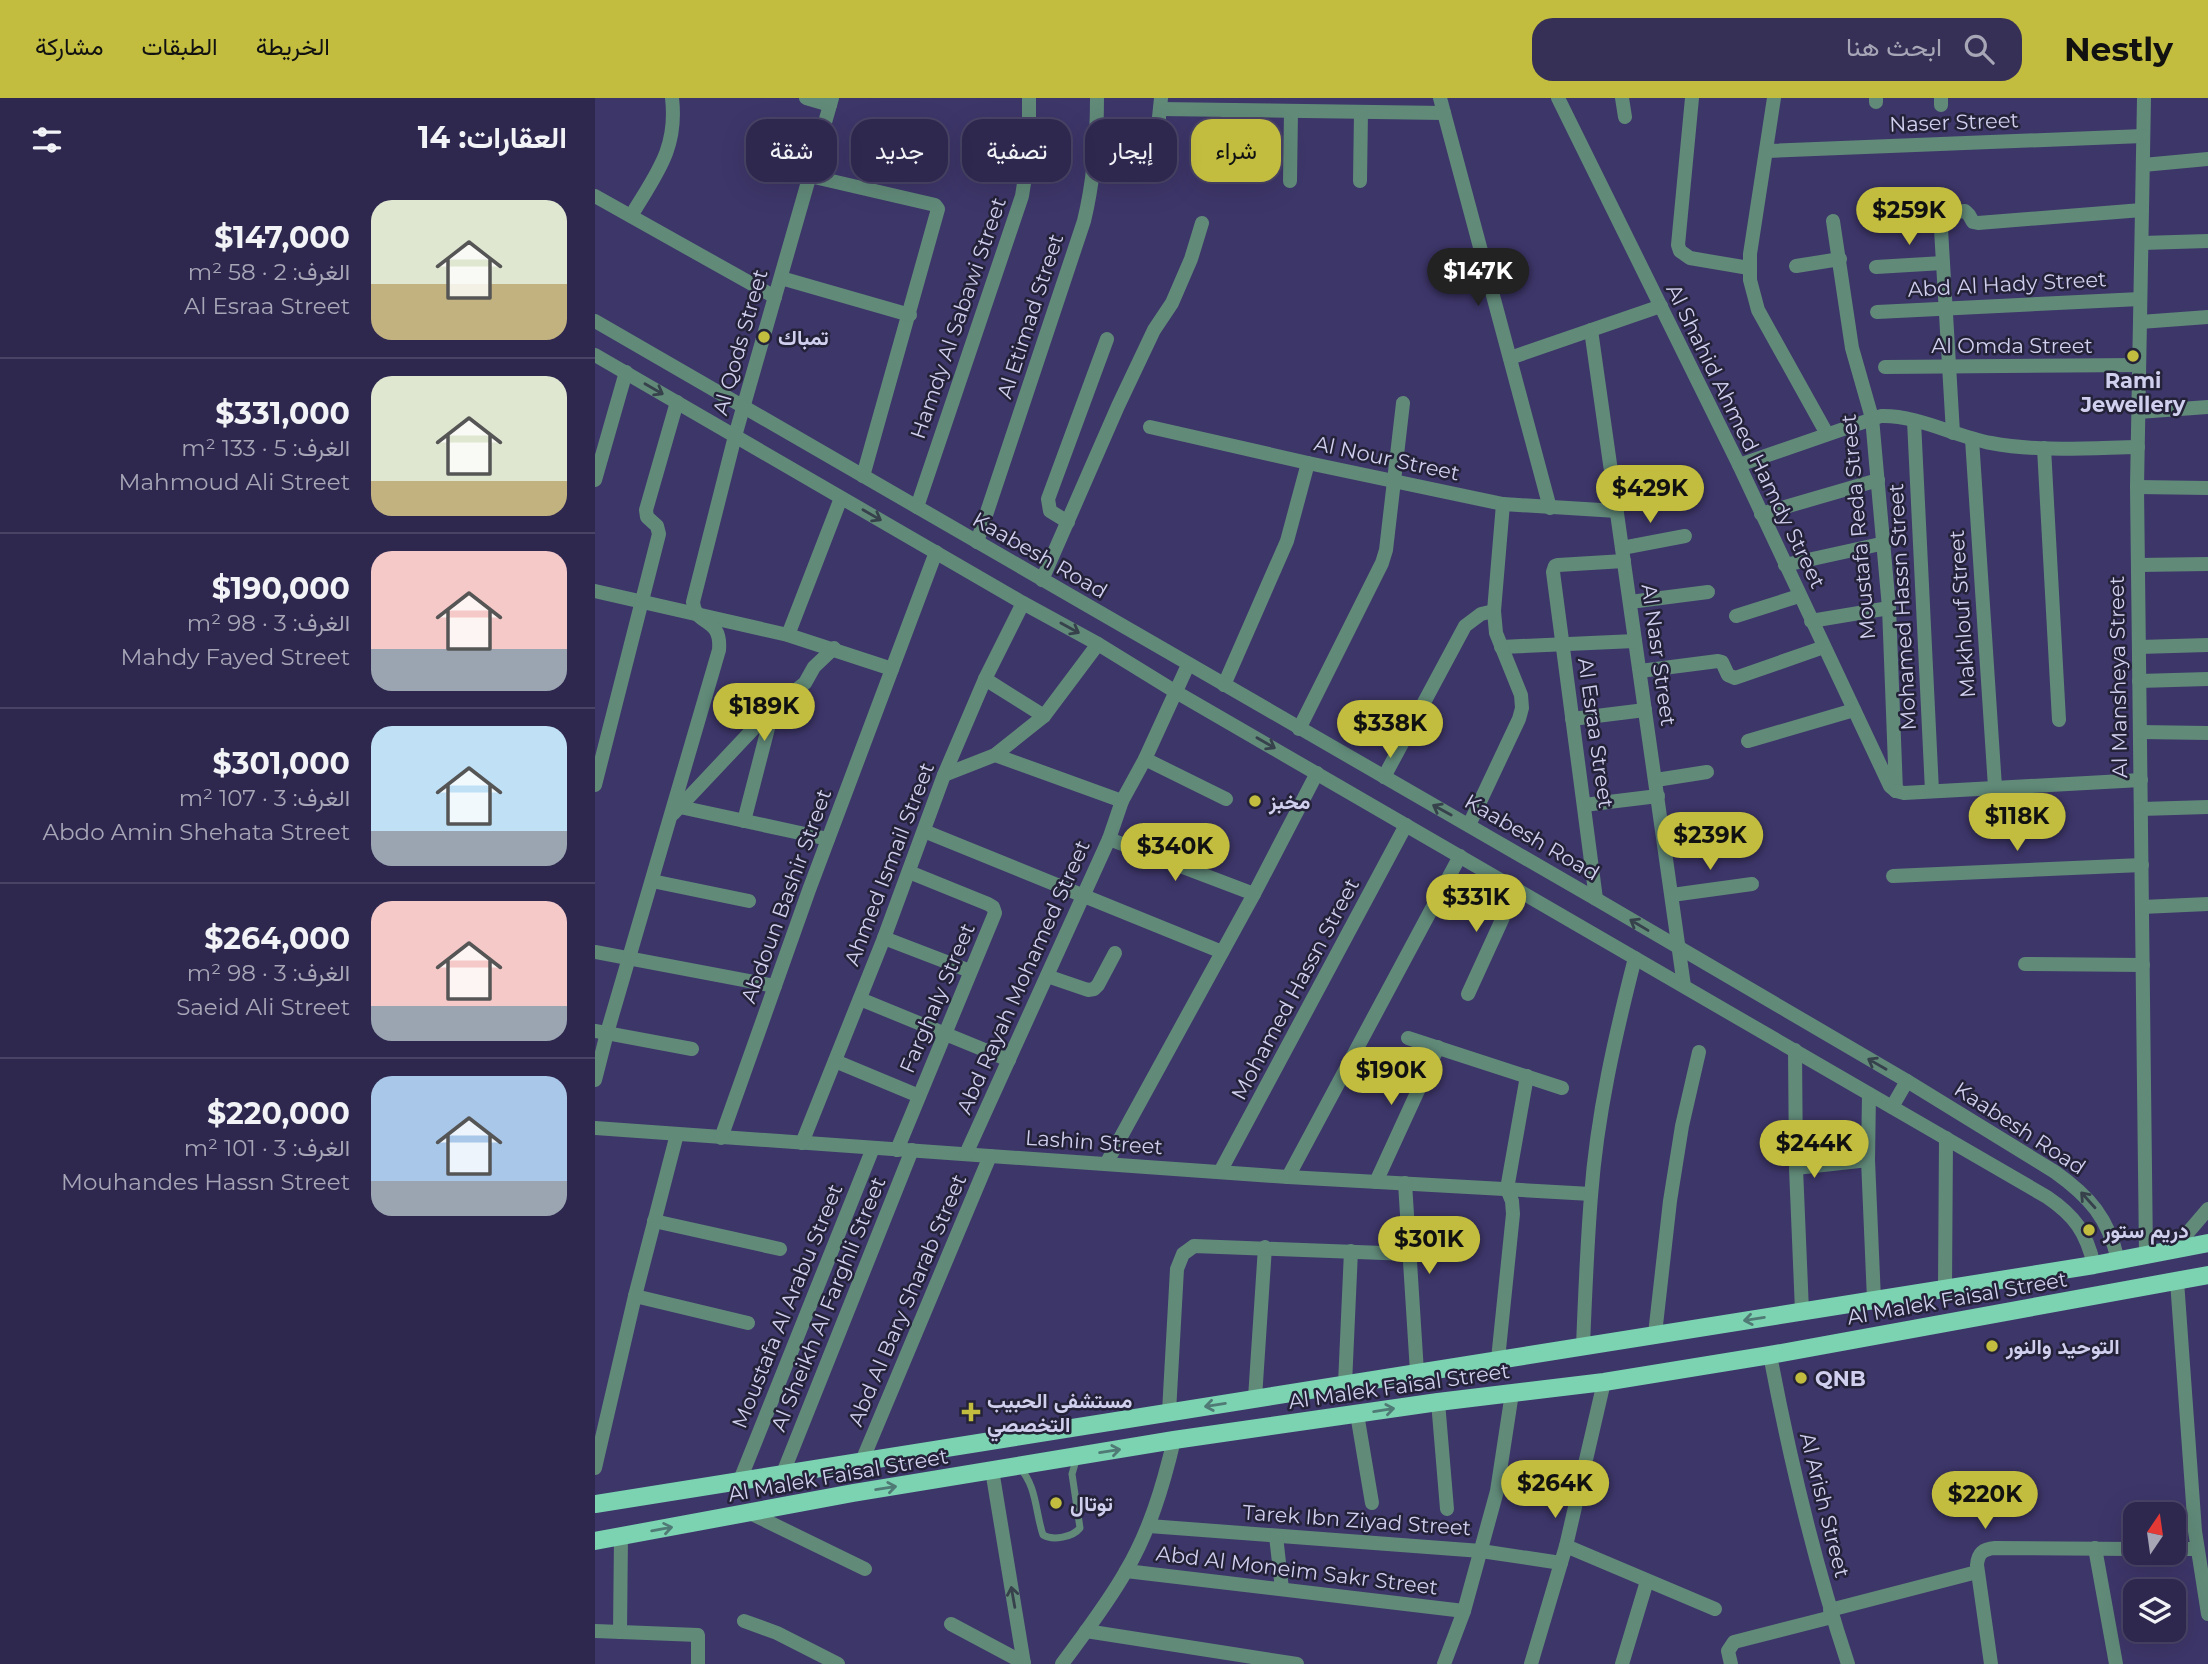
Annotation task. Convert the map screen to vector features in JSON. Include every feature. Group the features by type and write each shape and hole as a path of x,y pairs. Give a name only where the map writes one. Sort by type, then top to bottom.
{"main road":[{"name":"Al Malek Faisal Street","path":"595,1504 2094,1265 2208,1244"},
{"name":"Al Malek Faisal Street","path":"595,1541 1174,1440 1438,1402 1604,1382 1770,1355 2208,1275"},
{"path":"927,1450 931,1481"}],"street":[{"path":"631,216 666,158 672,136 673,98"},
{"path":"806,98 831,102"},
{"path":"1013,98 1029,99"},
{"name":"Al Etimad Street","path":"977,542 1084,221 1093,187 1097,150 1097,98"},
{"path":"1440,98 1550,508"},
{"name":"Al Shahid Ahmed Hamdy Street","path":"1558,98 1739,465 1891,786 1896,791"},
{"path":"1622,98 1625,117"},
{"path":"1692,98 1678,245 1690,258 1749,268"},
{"path":"1774,98 1749,268 1753,295 1758,310 1827,434"},
{"name":"Al Mansheya Street","path":"2144,98 2137,487 2147,1255"},
{"name":"Hamdy Al Sabawi Street","path":"917,507 1022,196 1029,151 1029,99"},
{"name":"Al Qods Street","path":"826,119 831,102"},
{"path":"1161,103 1229,110 1444,113"},
{"path":"1228,119 1229,110"},
{"path":"1290,181 1291,111"},
{"path":"1360,181 1361,112"},
{"name":"Naser Street","path":"1766,150 2144,136"},
{"path":"2143,165 2208,159"},
{"name":"Al Qods Street","path":"698,615 693,603 735,436 808,182"},
{"path":"836,182 932,204 938,209 863,476"},
{"path":"595,196 775,297"},
{"path":"1873,218 1965,211 1973,222 1978,223 2142,211"},
{"path":"1940,212 1953,433"},
{"name":"Moustafa Reda Street","path":"1833,221 1852,348 1872,418 1885,543 1896,791"},
{"path":"1042,580 1118,406 1154,330 1173,303 1202,223"},
{"path":"2141,243 2208,241"},
{"path":"1796,265 1840,259"},
{"path":"1876,267 1943,263"},
{"path":"781,278 910,315"},
{"name":"Abd Al Hady Street","path":"1877,312 2140,299"},
{"path":"1510,358 1661,306"},
{"path":"2140,322 2208,317"},
{"name":"Kaabesh Road","path":"595,321 1907,1081 2074,1185 2103,1219 2119,1260"},
{"name":"Al Nasr Street","path":"1591,331 1684,986"},
{"path":"1069,522 1050,511 1048,499 1107,339"},
{"name":"Kaabesh Road","path":"596,358 626,372 1098,644 2064,1209 2079,1225 2089,1244 2094,1265"},
{"name":"Al Omda Street","path":"1885,367 2139,365"},
{"path":"595,480 626,372"},
{"path":"595,785 659,531 647,517 646,510 677,402"},
{"path":"1299,729 1382,563 1386,550 1403,403"},
{"path":"2138,412 2208,407"},
{"path":"1739,465 1872,418 1891,415 1972,439 2008,446 2138,447"},
{"name":"Mohamed Hassn Street","path":"1914,421 1933,791"},
{"name":"Al Nour Street","path":"1150,427 1503,504 1617,511"},
{"name":"Makhlouf Street","path":"1972,439 1994,787"},
{"path":"2044,448 2059,720"},
{"path":"1224,685 1287,541 1308,463"},
{"path":"1761,514 1878,480"},
{"path":"2137,487 2208,488"},
{"path":"788,635 841,498"},
{"path":"1469,825 1522,708 1521,695 1496,633 1494,611 1503,504"},
{"path":"1623,555 1685,536"},
{"path":"1785,565 1885,543"},
{"name":"Abdoun Bashir Street","path":"722,1138 828,839 936,552"},
{"name":"Al Esraa Street","path":"1597,899 1553,572 1558,565 1623,555"},
{"path":"2138,565 2208,564"},
{"path":"595,591 788,635 892,669"},
{"path":"1630,602 1708,592"},
{"path":"1736,616 1799,596"},
{"name":"Ahmed Ismail Street","path":"801,1143 884,938 944,775 985,679 1023,603"},
{"path":"1811,621 1889,608"},
{"path":"1384,777 1465,626 1481,614 1494,611"},
{"path":"595,1080 601,1032 629,958 676,811 719,650 718,632 698,615"},
{"path":"1501,648 1635,641"},
{"path":"944,775 995,755 1044,716 1098,644"},
{"path":"2139,647 2208,645"},
{"path":"1640,671 1718,661 1722,662 1728,675 1734,678 1824,647"},
{"path":"676,811 773,708 805,683 814,667 834,648"},
{"name":"Abd Rayah Mohamed Street","path":"966,1154 1109,839 1122,801 1145,760 1188,665"},
{"path":"985,679 1044,716"},
{"path":"2139,681 2208,680"},
{"path":"744,821 773,708"},
{"path":"1573,719 1645,710"},
{"path":"1748,741 1854,710"},
{"path":"2140,732 2208,733"},
{"path":"995,755 1122,801"},
{"path":"1145,760 1227,799"},
{"path":"1656,780 1707,772"},
{"path":"1106,1164 1317,774"},
{"path":"1896,791 1904,793 2141,780"},
{"path":"1584,805 1658,796"},
{"path":"2141,808 2208,807"},
{"path":"676,811 744,821 828,839"},
{"name":"Mohamed Hassn Street","path":"1220,1172 1406,825"},
{"path":"924,831 1222,952"},
{"path":"1109,839 1254,894"},
{"path":"1287,1177 1460,856"},
{"path":"1893,876 2142,865"},
{"name":"Farghaly Street","path":"897,1150 995,909 909,872"},
{"path":"652,881 749,901"},
{"path":"1672,895 1752,884"},
{"path":"1468,994 1516,889"},
{"path":"2142,907 2208,904"},
{"path":"884,938 970,971"},
{"path":"595,952 775,986"},
{"path":"1047,976 1088,990 1094,989 1115,953"},
{"path":"1583,1346 1591,1194 1610,1064 1635,958"},
{"path":"2025,964 2143,965"},
{"path":"860,999 1009,1060"},
{"path":"601,1032 692,1049"},
{"path":"1408,1038 1562,1088"},
{"path":"1376,1182 1438,1047"},
{"path":"1795,1050 1796,1168 1802,1311"},
{"path":"1655,1335 1670,1201 1682,1126 1699,1052"},
{"path":"835,1061 919,1096"},
{"path":"1498,1359 1513,1214 1507,1189 1527,1076"},
{"path":"1892,1107 1907,1081"},
{"path":"1869,1094 1868,1160 1874,1300"},
{"name":"Lashin Street","path":"595,1128 1287,1177 1591,1194"},
{"path":"595,1468 635,1296 677,1135"},
{"path":"1945,1288 1946,1138"},
{"name":"Moustafa Al Arabu Street","path":"740,1480 873,1148"},
{"name":"Al Sheikh Al Farghli Street","path":"783,1473 912,1150"},
{"name":"Abd Al Bary Sharab Street","path":"862,1461 990,1156"},
{"path":"1796,1168 1868,1160"},
{"path":"1405,1183 1417,1372"},
{"path":"2173,1250 2208,1209"},
{"path":"654,1221 780,1249"},
{"path":"1169,1412 1177,1269 1183,1254 1194,1246 1410,1254"},
{"path":"1255,1398 1265,1247"},
{"path":"1345,1384 1351,1251"},
{"path":"2177,1281 2197,1549 2208,1614"},
{"path":"635,1296 748,1322"},
{"name":"Al Arish Street","path":"1770,1355 1807,1527 1848,1664"},
{"path":"1531,1664 1566,1546 1604,1382"},
{"path":"1444,1664 1464,1611 1497,1491 1513,1393"},
{"path":"1438,1402 1447,1509"},
{"path":"1357,1414 1372,1503"},
{"path":"1062,1664 1126,1572 1149,1526 1174,1440"},
{"path":"992,1470 1024,1663"},
{"path":"750,1513 865,1569"},
{"name":"Tarek Ibn Ziyad Street","path":"1149,1526 1481,1551 1561,1563"},
{"path":"620,1632 621,1536"},
{"path":"1276,1536 1282,1589"},
{"path":"1566,1546 1714,1609"},
{"path":"1991,1664 1977,1572 1979,1554 1990,1548 2123,1549"},
{"path":"2095,1548 2116,1664"},
{"path":"2186,1549 2197,1549"},
{"name":"Abd Al Moneim Sakr Street","path":"1126,1572 1464,1611"},
{"path":"1731,1664 1728,1651 1734,1642 1739,1640 1977,1572"},
{"path":"1622,1664 1647,1581"},
{"path":"744,1621 777,1633 838,1664"},
{"path":"951,1624 1024,1663"},
{"path":"595,1631 698,1635 698,1664"},
{"path":"1086,1631 1297,1664"}],"lane":[{"path":"1018,1466 1025,1473 1033,1490 1043,1535 1052,1538 1073,1534 1080,1528 1072,1474 1077,1457"}],"place":[{"name":"تمباك","path":"764,337"},
{"name":"Rami Jewellery","path":"2133,356"},
{"name":"مخبز","path":"1255,801"},
{"name":"دريم ستور","path":"2089,1230"},
{"name":"التوحيد والنور","path":"1992,1346"},
{"name":"QNB","path":"1801,1378"},
{"name":"مستشفى الحبيب التخصصي","path":"971,1412"},
{"name":"توتال","path":"1056,1503"}]}
